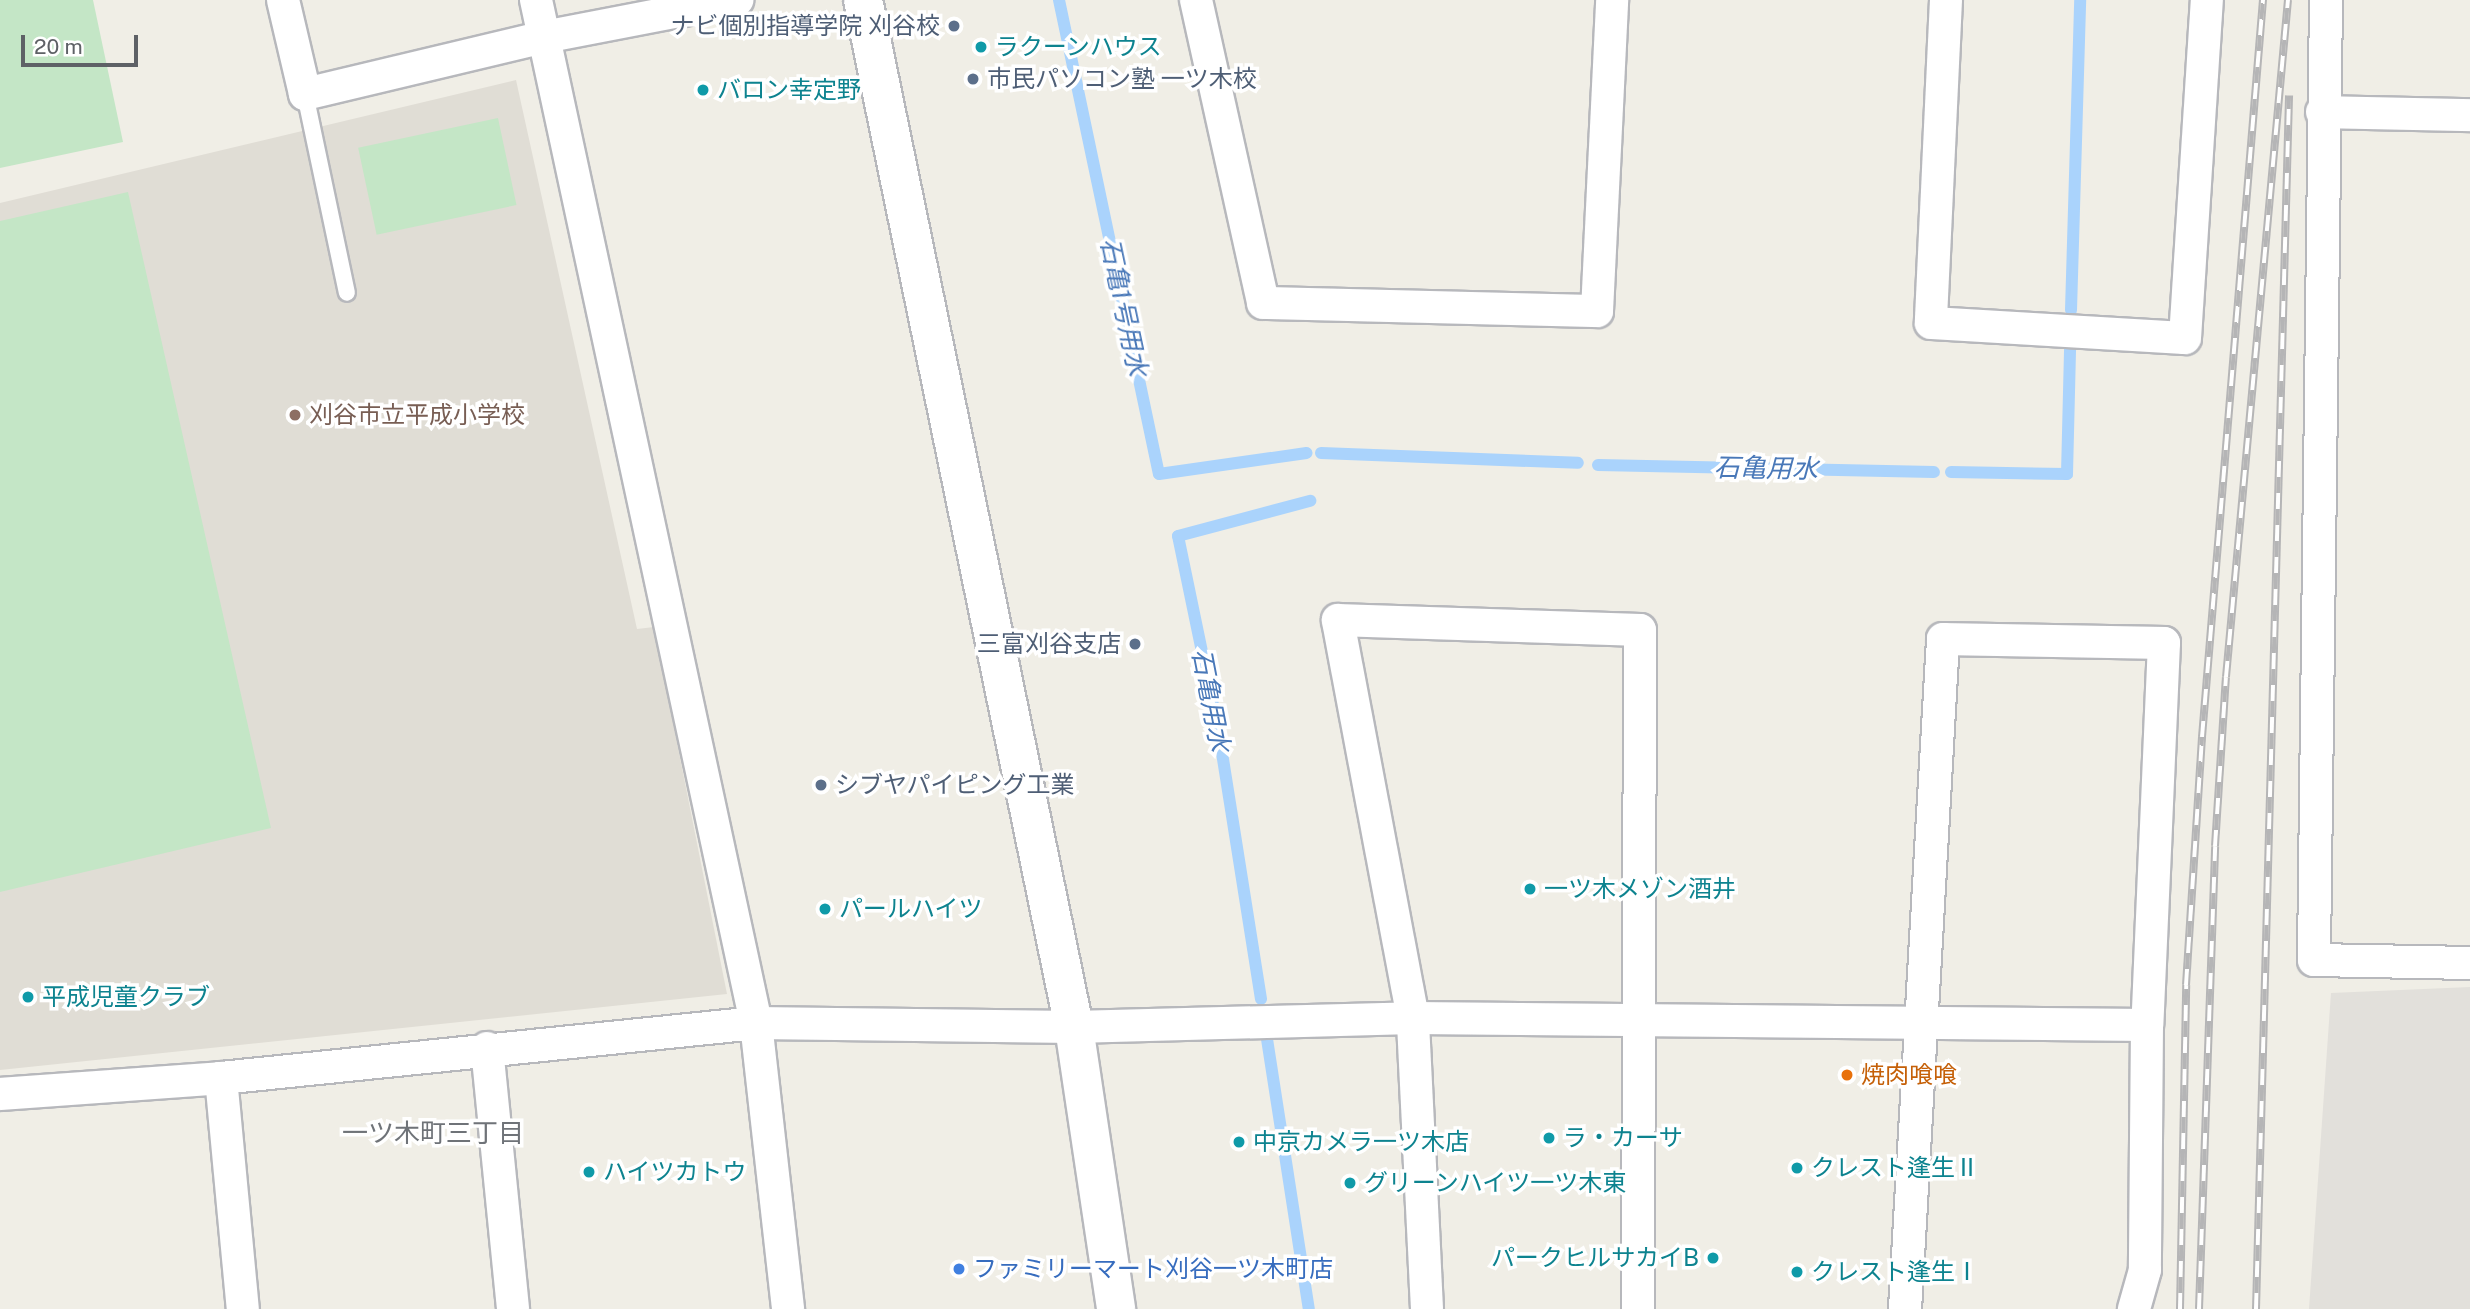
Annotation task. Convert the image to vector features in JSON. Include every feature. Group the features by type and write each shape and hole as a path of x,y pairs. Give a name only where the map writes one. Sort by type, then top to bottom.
{"street":[{"path":"283,0 305,94 544,37 737,0"},
{"path":"536,0 756,1023 788,1309"},
{"path":"863,0 1074,1027 1116,1309"},
{"path":"1196,0 1263,303 1597,311 1612,0"},
{"path":"1946,0 1931,323 2185,338 2207,0"},
{"path":"2326,0 2322,113 2314,960 2470,963"},
{"path":"2322,113 2470,115"},
{"path":"1427,1309 1413,1018 1338,620 1640,630 1641,1021 1638,1309"},
{"path":"1905,1309 1943,639 2164,643 2147,1025 2146,1270 2134,1309"},
{"path":"0,1094 220,1078 487,1048 756,1023 1074,1027 1413,1018 2147,1025"},
{"path":"487,1048 513,1309"},
{"path":"220,1078 243,1309"}],"lane":[{"path":"305,94 347,293"}],"shaded area":[{"name":"刈谷市立平成小学校","path":"516,80 637,629 654,627 727,994 0,1070 0,203"},
{"path":"2470,987 2470,1309 2309,1309 2331,993"}],"green space":[{"path":"0,0 93,0 123,142 0,168"},
{"path":"498,118 517,205 377,235 358,148"},
{"path":"128,192 271,828 0,892 0,221"}],"waterway":[{"name":"石亀1号用水","path":"1059,0 1159,474 1307,453"},
{"name":"石亀用水","path":"2071,310 2080,0"},
{"name":"石亀用水","path":"1951,472 2067,474 2070,347"},
{"name":"石亀用水","path":"1321,453 1578,463"},
{"name":"石亀用水","path":"1598,465 1934,472"},
{"name":"石亀用水","path":"1261,999 1218,729 1178,536 1310,501"},
{"name":"石亀用水","path":"1267,1039 1309,1309"}],"railway":[{"path":"2180,1309 2186,985 2202,737 2263,0"},
{"path":"2199,1309 2215,846 2226,677 2288,0"},
{"path":"2256,1309 2289,95"}],"place":[{"name":"ナビ個別指導学院 刈谷校","path":"954,26"},
{"name":"ラクーンハウス","path":"981,47"},
{"name":"市民パソコン塾 一ツ木校","path":"973,79"},
{"name":"バロン幸定野","path":"703,90"},
{"name":"刈谷市立平成小学校","path":"295,415"},
{"name":"三富刈谷支店","path":"1135,644"},
{"name":"シブヤパイピング工業","path":"821,785"},
{"name":"一ツ木メゾン酒井","path":"1530,889"},
{"name":"パールハイツ","path":"825,909"},
{"name":"平成児童クラブ","path":"28,997"},
{"name":"焼肉喰喰","path":"1847,1075"},
{"name":"ラ・カーサ","path":"1549,1138"},
{"name":"中京カメラ一ツ木店","path":"1239,1142"},
{"name":"クレスト逢生Ⅱ","path":"1797,1168"},
{"name":"ハイツカトウ","path":"589,1172"},
{"name":"グリーンハイツ一ツ木東","path":"1350,1183"},
{"name":"パークヒルサカイB","path":"1713,1258"},
{"name":"ファミリーマート刈谷一ツ木町店","path":"959,1269"},
{"name":"クレスト逢生Ⅰ","path":"1797,1272"}],"district":[{"name":"一ツ木町三丁目","path":"433,1133"}]}
